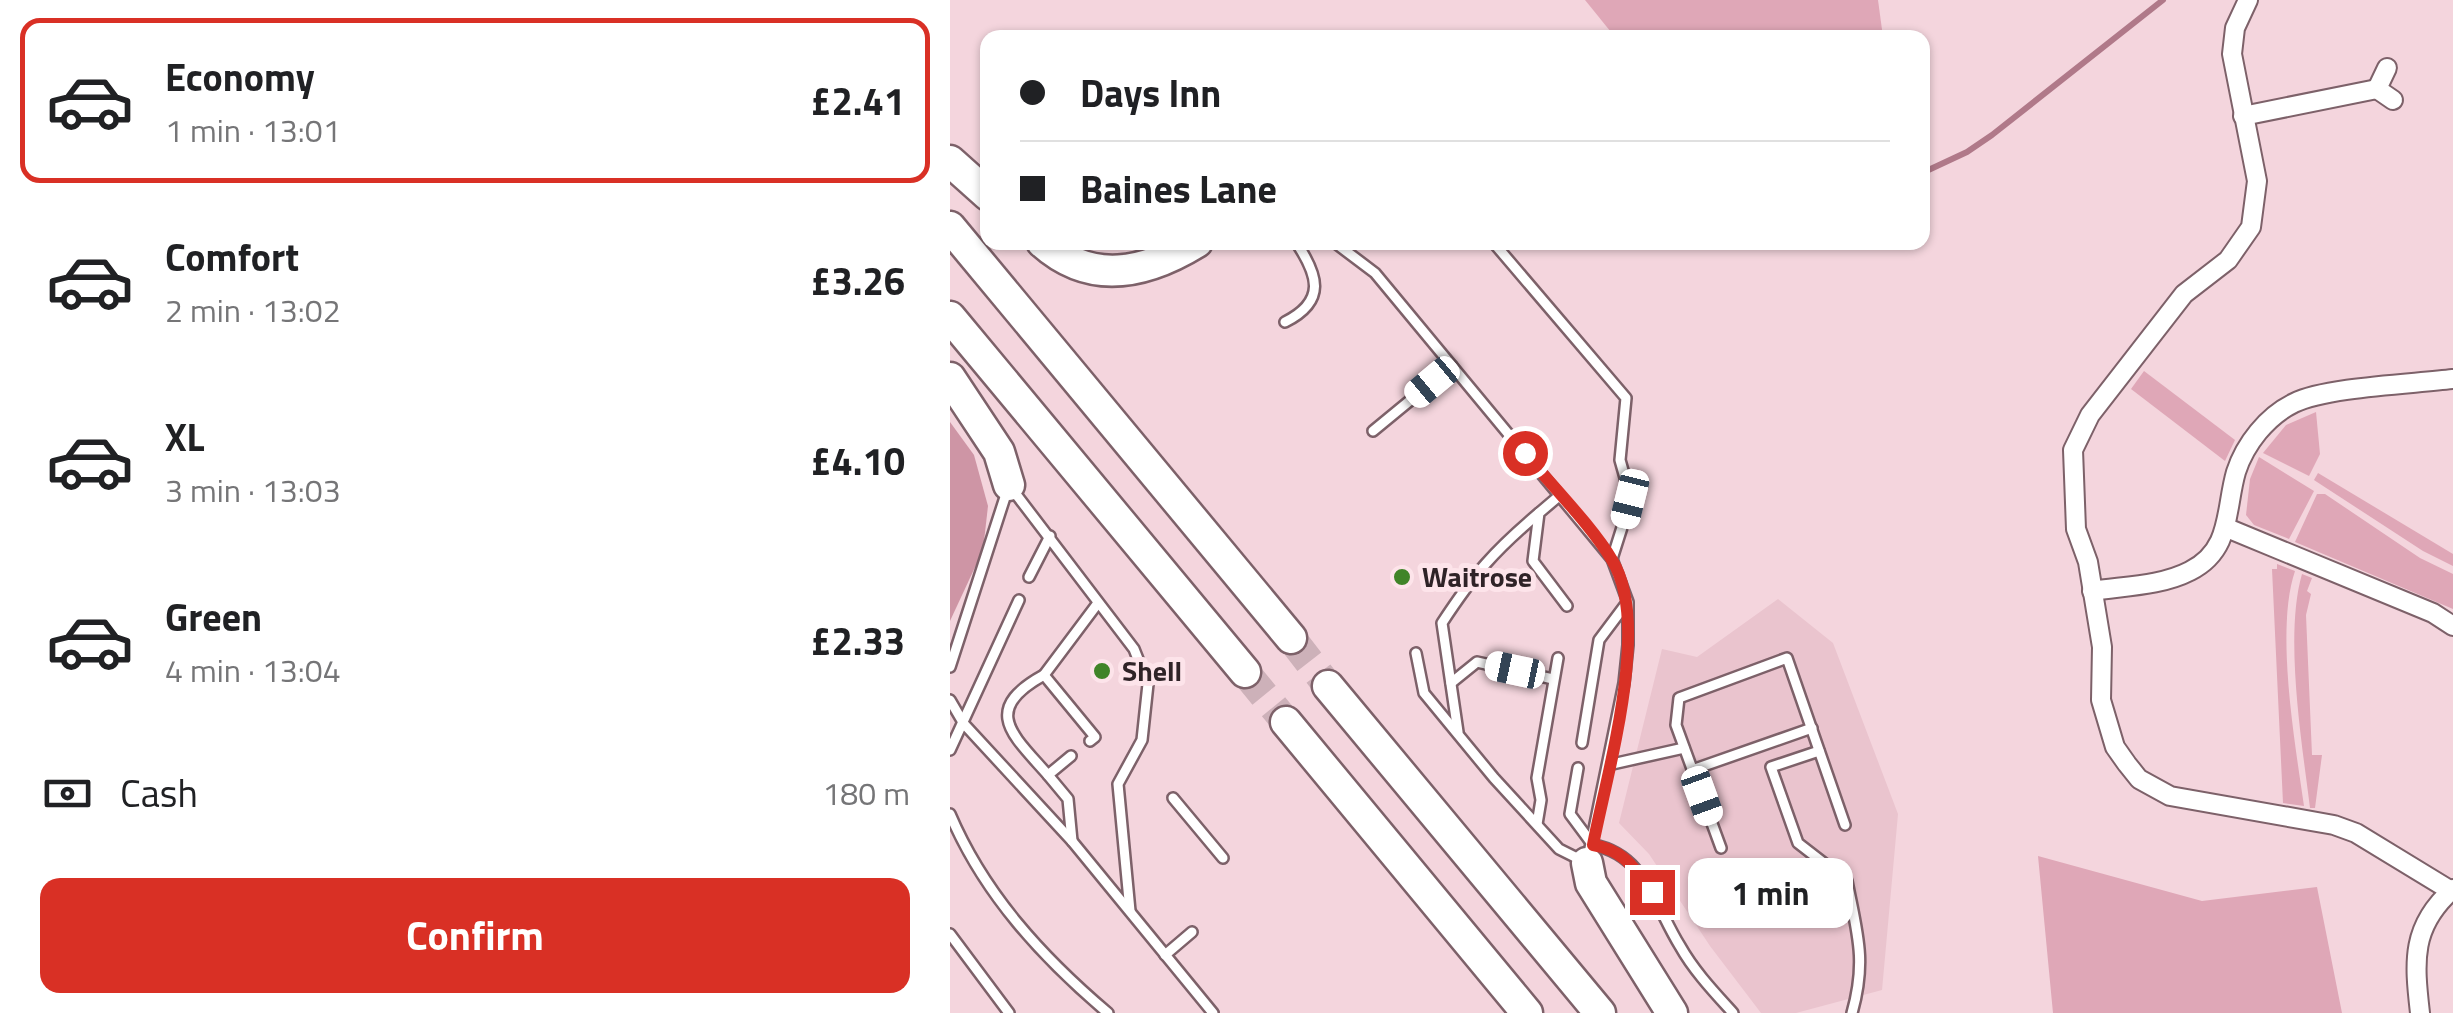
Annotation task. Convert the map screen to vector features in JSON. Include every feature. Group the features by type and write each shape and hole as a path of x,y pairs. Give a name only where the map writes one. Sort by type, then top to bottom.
{"highway":[{"path":"950,161 980,187"},
{"path":"950,228 1292,638"},
{"path":"1054,250 1080,268 1109,272 1144,267 1180,250"},
{"path":"950,317 1245,672"},
{"path":"950,378 999,452 1009,485"},
{"path":"1328,686 1600,1013"},
{"path":"1286,722 1526,1013"},
{"path":"1590,854 1591,883 1672,1013"}],"street":[{"path":"2248,0 2235,28 2232,54 2257,181 2251,227 2228,260 2184,294 2090,416 2073,450 2076,528 2088,562 2102,647 2102,700 2116,747 2139,779 2170,796 2345,829 2453,890 2438,900 2422,930 2414,964 2420,1013"},
{"path":"2244,116 2385,94 2387,68"},
{"path":"2092,591 2170,579 2209,557 2228,528 2236,473 2248,444 2274,416 2294,402 2453,379"},
{"path":"2228,528 2432,613 2453,626"}],"lane":[{"path":"1285,322 1300,315 1315,289 1312,266 1301,250"},
{"path":"1345,250 1375,273 1612,559 1628,602 1624,683 1590,854"},
{"path":"1501,250 1626,398 1620,460 1630,499 1612,559"},
{"path":"1373,432 1452,366"},
{"path":"1009,485 1134,649 1148,684 1142,740 1118,784 1130,911"},
{"path":"950,668 1009,485"},
{"path":"1458,732 1442,623 1474,574 1560,496"},
{"path":"1538,513 1533,561 1567,606"},
{"path":"1029,577 1050,536"},
{"path":"950,750 1019,600"},
{"path":"1582,743 1599,640 1628,602"},
{"path":"1072,841 1068,799 1014,736 1005,717 1009,701 1024,686 1044,676 1098,603"},
{"path":"1416,653 1424,693 1494,778 1559,849 1590,854 1614,848 1630,861 1652,892 1680,948 1733,1013"},
{"path":"1537,824 1542,800 1537,778 1558,658"},
{"path":"1721,848 1676,725 1679,698 1787,658 1844,825"},
{"path":"1451,682 1478,662 1553,679"},
{"path":"1044,676 1095,736 1090,741"},
{"path":"950,700 964,724 1072,841 1213,1013"},
{"path":"1692,770 1812,728"},
{"path":"1608,765 1684,748"},
{"path":"1820,751 1772,767 1798,842 1847,881 1862,960 1861,982 1852,1013"},
{"path":"1048,775 1070,756"},
{"path":"1578,768 1570,814 1590,854"},
{"path":"1173,798 1224,858"},
{"path":"950,814 987,886 1053,966 1108,1013"},
{"path":"1165,955 1192,932"},
{"path":"950,934 1009,1013"}],"shaded area":[{"path":"1585,0 1878,0 1882,30 1609,30"},
{"path":"2144,371 2235,440 2225,461 2131,389"},
{"path":"2316,412 2320,454 2309,476 2263,453 2286,425"},
{"path":"950,422 974,455 988,506 983,550 950,621"},
{"path":"2259,457 2314,491 2289,539 2254,525 2246,515 2250,479"},
{"path":"2318,473 2453,554 2453,566 2423,551 2314,480"},
{"path":"2317,494 2325,494 2420,558 2453,574 2453,609 2295,542"},
{"path":"2277,564 2295,571 2289,595 2287,655 2304,806 2283,803 2272,569 2277,569"},
{"path":"2302,574 2312,578 2306,615 2312,755 2322,755 2315,808 2310,808 2296,690 2295,628"},
{"path":"1778,599 1833,643 1898,814 1882,990 1796,1013 1761,1013 1710,946 1649,854 1619,823 1662,649 1697,657"},
{"path":"2038,856 2202,901 2317,887 2342,1013 2053,1013"}],"waterway":[{"path":"1930,169 1992,135 2163,0"}],"tunnel":[{"path":"1291,638 1328,686"},
{"path":"1245,672 1286,722"}],"place":[{"name":"Waitrose","path":"1402,577"},
{"name":"Shell","path":"1102,671"}],"route":[{"path":"1525,453 1612,559 1622,580 1628,602 1624,683 1593,845 1614,848 1630,861 1652,892"}]}
